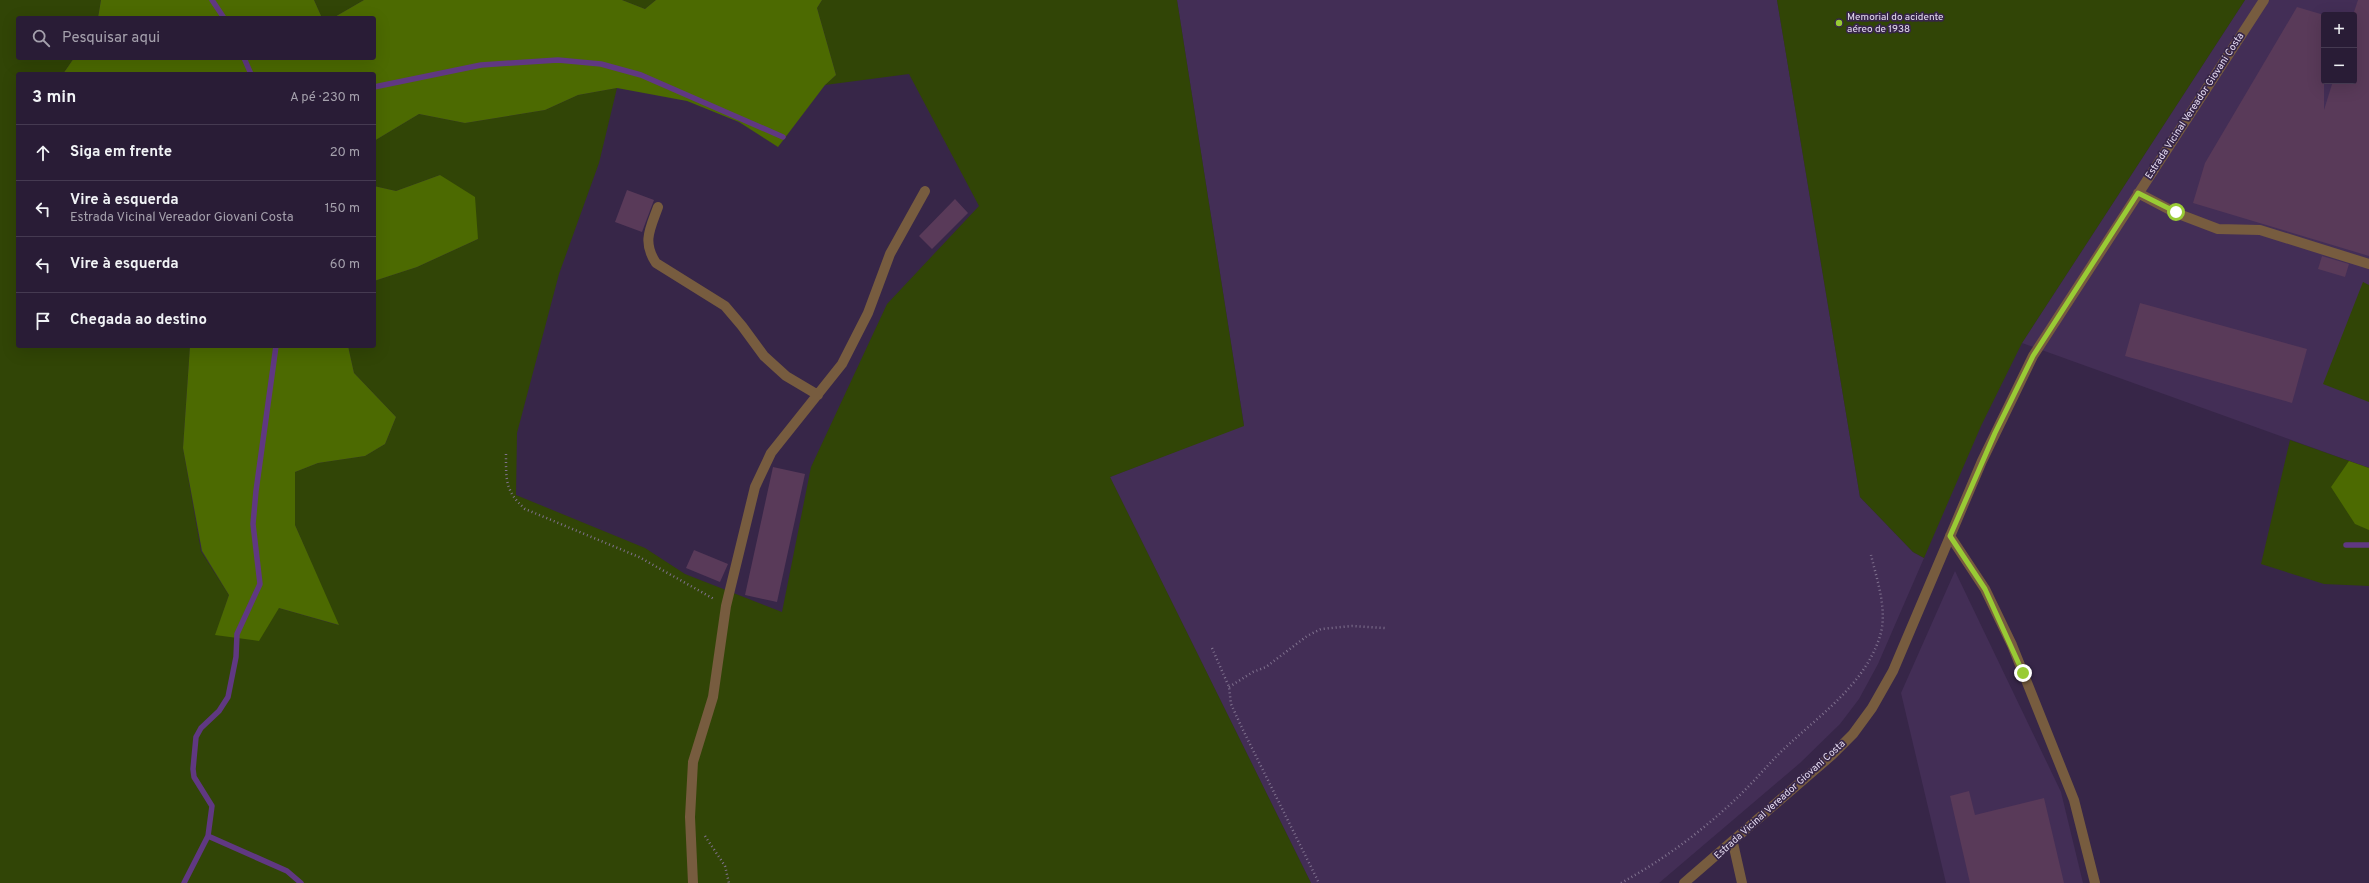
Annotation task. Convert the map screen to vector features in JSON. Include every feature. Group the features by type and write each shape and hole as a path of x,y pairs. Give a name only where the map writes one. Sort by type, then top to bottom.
{"street":[{"name":"Estrada Vicinal Vereador Giovani Costa","path":"1684,883 1733,843 1832,755 1852,734 1872,708 1893,671 1995,433 2033,356 2264,0"},
{"path":"694,883 690,817 693,762 713,697 726,606 755,487 771,454 846,357 868,313 890,254 925,191"},
{"path":"2138,193 2176,212 2218,229 2260,230 2369,264"},
{"path":"658,208 647,238 648,252 656,263 724,306 742,326 764,356 786,376 818,395"},
{"path":"1950,536 1985,589 2012,645 2074,800 2095,883"},
{"path":"1733,843 1742,883"}],"path":[{"path":"506,454 506,480 513,498 525,509 639,557 726,606"},
{"path":"1621,883 1682,844 1743,792 1785,748 1825,713 1864,670 1881,634 1882,622 1880,592 1871,555"},
{"path":"1229,687 1253,672 1266,668 1307,636 1321,629 1344,626 1385,628"},
{"path":"1212,648 1229,687 1231,704 1318,883"},
{"path":"690,817 718,852 725,866 729,883"}],"shaded area":[{"path":"1177,0 1777,0 1860,497 1913,552 1924,558 1878,664 1859,699 1840,724 1800,763 1659,883 1311,883 1110,477 1244,425"},
{"path":"2245,0 2369,0 2369,468 2022,343"},
{"path":"1955,571 2061,792 2083,883 1946,883 1901,693"}],"green space":[{"path":"0,0 101,0 98,16 16,16 16,60 73,60 64,72 16,72 16,348 190,348 183,448 201,551 229,595 216,634 279,608 338,625 295,525 295,472 318,463 365,456 385,444 396,417 354,373 348,348 376,348 376,280 417,267 478,239 440,175 396,191 376,186 376,140 419,114 465,123 545,110 578,95 617,88 599,163 559,274 517,433 516,495 645,548 685,574 782,612 811,467 887,304 979,206 909,74 825,85 836,75 817,8 822,0 1177,0 1244,426 1110,477 1311,883 0,883"},
{"path":"101,0 314,0 321,16 98,16"},
{"path":"314,0 364,0 336,16 321,16"},
{"path":"364,0 622,0 645,9 656,0 822,0 817,8 836,75 825,85 778,147 739,122 687,101 617,88 578,95 545,110 465,123 419,114 376,140 376,72 64,72 73,60 376,60 376,16 336,16"},
{"path":"622,0 656,0 645,9"},
{"path":"1777,0 2245,0 2022,343 1981,426 1924,558 1913,552 1860,497"},
{"path":"440,175 475,197 478,239 417,267 376,280 376,186 396,191"},
{"path":"2363,282 2369,285 2369,402 2323,384"},
{"path":"190,348 348,348 354,373 396,417 385,444 365,456 318,463 295,472 295,525 339,625 279,608 259,641 215,635 229,595 202,551 183,448"},
{"path":"2290,440 2369,468 2369,586 2324,584 2261,564"},
{"path":"2349,461 2369,468 2369,530 2355,524 2331,487"}],"building":[{"path":"2358,0 2369,0 2369,256 2193,203 2205,163 2297,7 2321,14 2321,84 2324,84 2324,110 2332,84 2357,84 2357,12 2354,12"},
{"path":"627,190 654,200 642,232 615,222"},
{"path":"955,199 968,213 932,249 919,236"},
{"path":"2322,256 2349,264 2345,277 2318,269"},
{"path":"2140,303 2307,349 2292,403 2125,356"},
{"path":"773,467 805,474 777,602 745,595"},
{"path":"694,550 728,564 720,582 686,568"},
{"path":"1969,791 1975,815 2044,798 2064,883 1970,883 1950,796"}],"waterway":[{"path":"212,0 223,16"},
{"path":"245,60 250,72"},
{"path":"376,87 481,65 558,60 601,64 641,75 783,137"},
{"path":"184,883 208,836 212,806 194,777 193,769 196,737 201,728 219,711 228,697 236,657 237,634 260,584 253,524 256,491 276,348"},
{"path":"2346,545 2369,545"},
{"path":"208,836 287,871 301,883"}],"place":[{"name":"Memorial do acidente aéreo de 1938","path":"1839,23"}],"route":[{"path":"2023,673 2012,645 1985,589 1950,536 1982,461 2033,356 2138,193 2176,212"}]}
